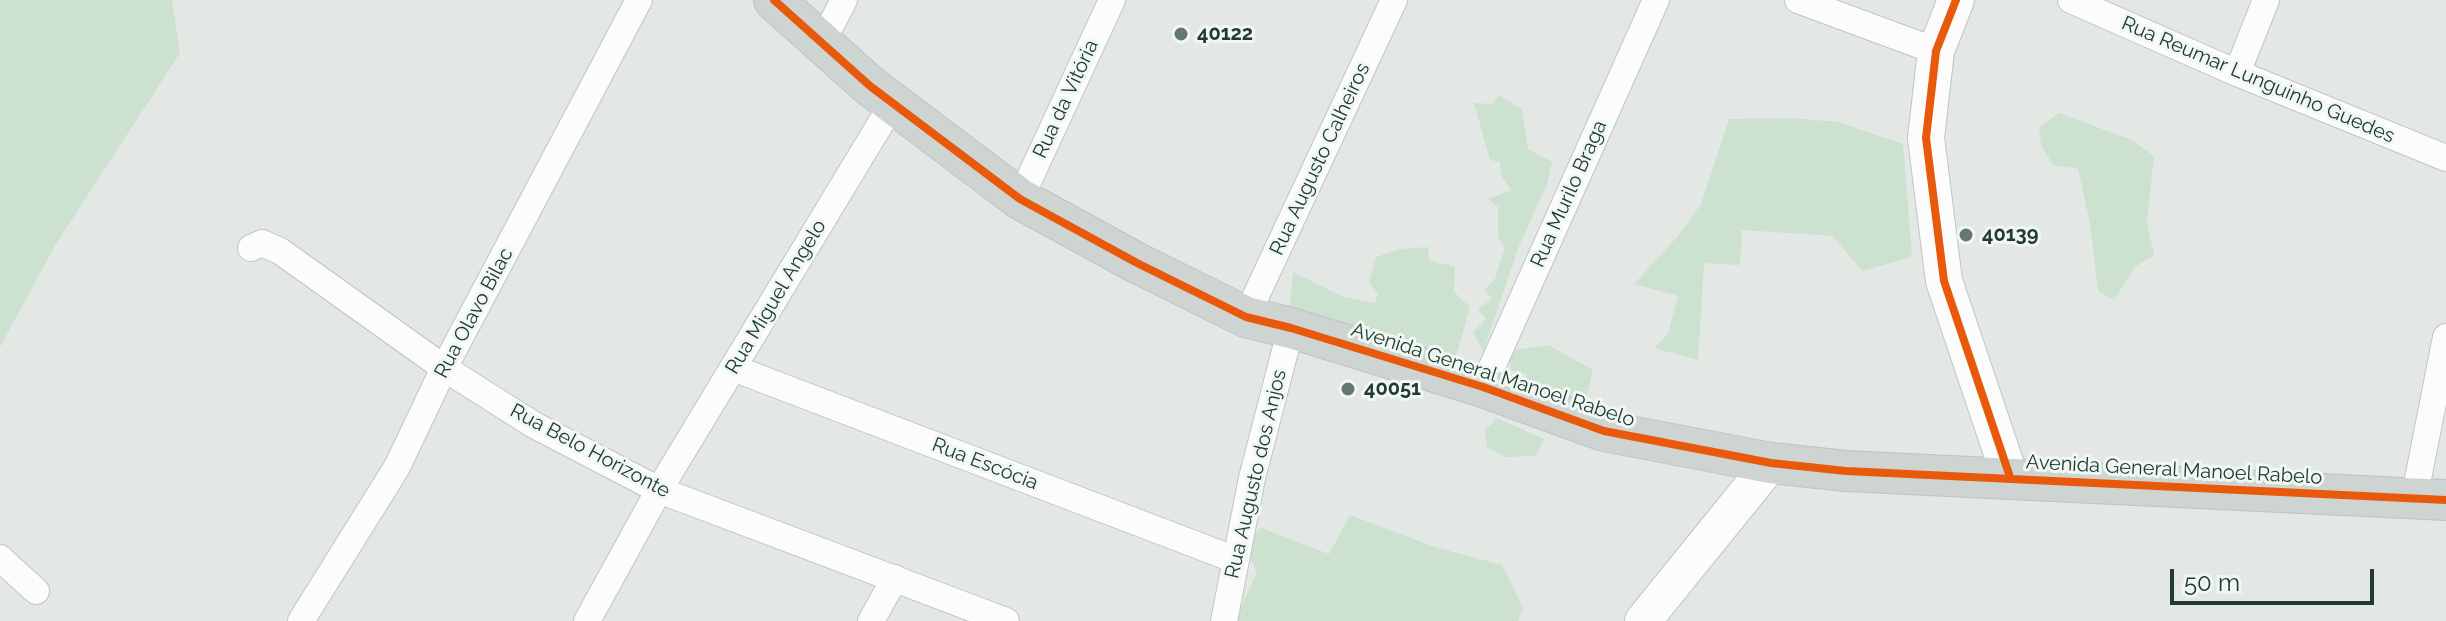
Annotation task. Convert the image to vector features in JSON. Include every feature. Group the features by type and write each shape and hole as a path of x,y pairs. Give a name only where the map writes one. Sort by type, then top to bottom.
{"main road":[{"name":"Avenida General Manoel Rabelo","path":"774,0 821,44 893,103 1020,199 1137,263 1246,317 1483,387 1604,431 1771,463 1846,471 2430,500"},
{"path":"1956,0 1936,51 1926,138 1944,281 2010,477"},
{"path":"1643,621 1771,463"}],"street":[{"name":"Rua Olavo Bilac","path":"301,621 397,467 444,368 639,0"},
{"path":"821,44 844,0"},
{"name":"Rua da Vitória","path":"1020,199 1112,0"},
{"name":"Rua Augusto Calheiros","path":"1246,317 1394,0"},
{"name":"Rua Murilo Braga","path":"1483,387 1656,0"},
{"path":"1798,0 1936,51"},
{"name":"Rua Reumar Lunguinho Guedes","path":"2071,0 2237,73 2446,158"},
{"path":"2237,73 2266,0"},
{"name":"Rua Miguel Angelo","path":"587,621 659,490 893,103"},
{"name":"Rua Belo Horizonte","path":"251,248 262,243 280,251 444,368 534,425 659,490 1006,621"},
{"name":"Rua Augusto dos Anjos","path":"1224,621 1252,478 1291,328"},
{"path":"2430,500 2446,337"},
{"name":"Rua Escócia","path":"733,368 1236,560"},
{"path":"0,558 36,591"},
{"path":"871,621 895,578"}],"green space":[{"path":"0,0 172,0 180,53 56,244 0,347"},
{"path":"1499,95 1522,109 1528,149 1552,162 1547,184 1519,246 1483,352 1473,332 1486,319 1478,310 1492,298 1484,290 1495,279 1505,247 1498,237 1498,207 1488,199 1512,190 1501,176 1500,162 1490,160 1474,103 1492,104"},
{"path":"2059,113 2132,140 2154,156 2147,222 2154,255 2135,267 2114,300 2098,291 2090,224 2078,169 2053,165 2041,145 2039,127"},
{"path":"1792,118 1838,122 1903,144 1912,257 1862,271 1833,236 1742,230 1740,265 1704,263 1698,360 1654,348 1668,334 1678,296 1634,284 1678,236 1701,204 1729,119"},
{"path":"1428,247 1429,260 1455,267 1454,292 1470,307 1452,370 1290,308 1293,272 1344,297 1375,303 1378,294 1369,282 1376,257 1400,249"},
{"path":"1548,345 1593,370 1584,409 1524,392 1527,375 1511,370 1509,359 1515,350"},
{"path":"1497,418 1544,439 1535,456 1505,457 1487,447 1485,430"},
{"path":"1350,515 1435,547 1502,565 1523,608 1518,621 1226,621 1228,608 1241,608 1257,572 1251,560 1250,539 1261,528 1329,554"}],"cycle path":[{"path":"774,0 870,86 1020,199 1137,263 1246,317 1483,387 1604,431 1771,463 1846,471 2446,500"},
{"path":"1956,0 1936,51 1926,138 1944,281 2010,477"}],"place":[{"name":"40122","path":"1181,34"},
{"name":"40139","path":"1966,235"},
{"name":"40051","path":"1348,389"}]}
